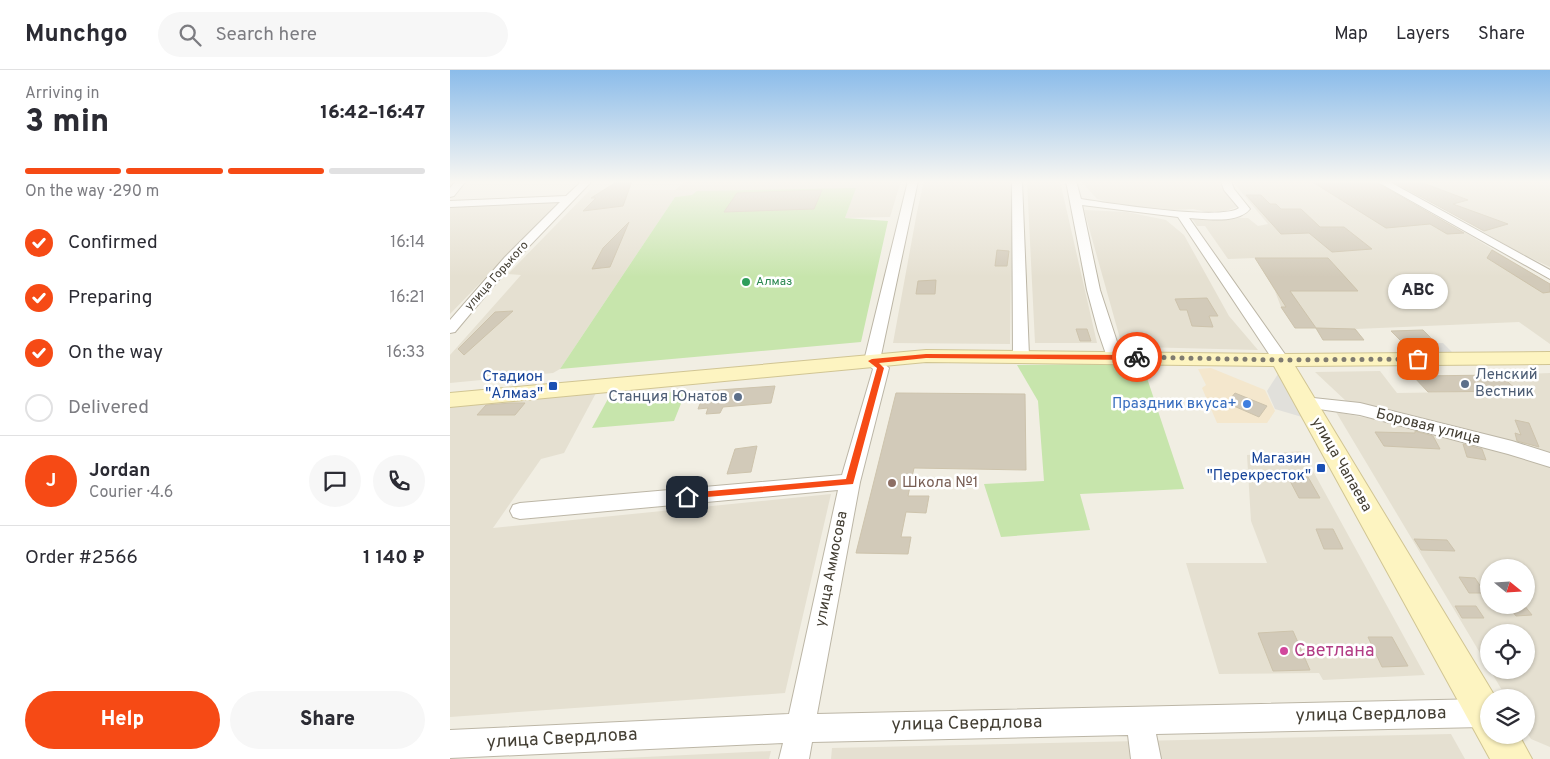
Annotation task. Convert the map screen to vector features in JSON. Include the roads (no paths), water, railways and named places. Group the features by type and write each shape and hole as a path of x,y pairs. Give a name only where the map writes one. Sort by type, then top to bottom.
{"main road":[{"path":"450,400 926,356 1280,360 1550,358"},
{"name":"улица Чапаева","path":"1280,360 1480,706"},
{"name":"улица Чапаева","path":"1503,744 1512,759"}],"street":[{"name":"улица Горького","path":"450,329 509,260 555,213"},
{"name":"улица Аммосова","path":"794,759 850,482 880,368 872,361 906,213"},
{"path":"1018,213 1021,356"},
{"path":"1080,213 1085,250 1102,324 1114,357"},
{"path":"1164,213 1182,215 1239,213"},
{"path":"1439,213 1550,275"},
{"name":"улица Чапаева","path":"1182,215 1280,360"},
{"name":"Боровая улица","path":"1304,402 1360,409 1512,448 1550,460"},
{"path":"520,511 850,482"},
{"path":"1140,720 1146,759"},
{"name":"улица Свердлова","path":"450,744 801,728 1140,720 1480,723"}],"place":[{"name":"Алмаз","path":"746,282"},
{"name":"ABC","path":"1418,359"},
{"name":"Ленский Вестник","path":"1465,384"},
{"name":"Стадион \"Алмаз\"","path":"553,386"},
{"name":"Станция Юнатов","path":"738,397"},
{"name":"Праздник вкуса+","path":"1247,404"},
{"name":"Магазин \"Перекресток\"","path":"1321,468"},
{"name":"Школа №1","path":"892,483"},
{"name":"Светлана","path":"1284,651"}]}
